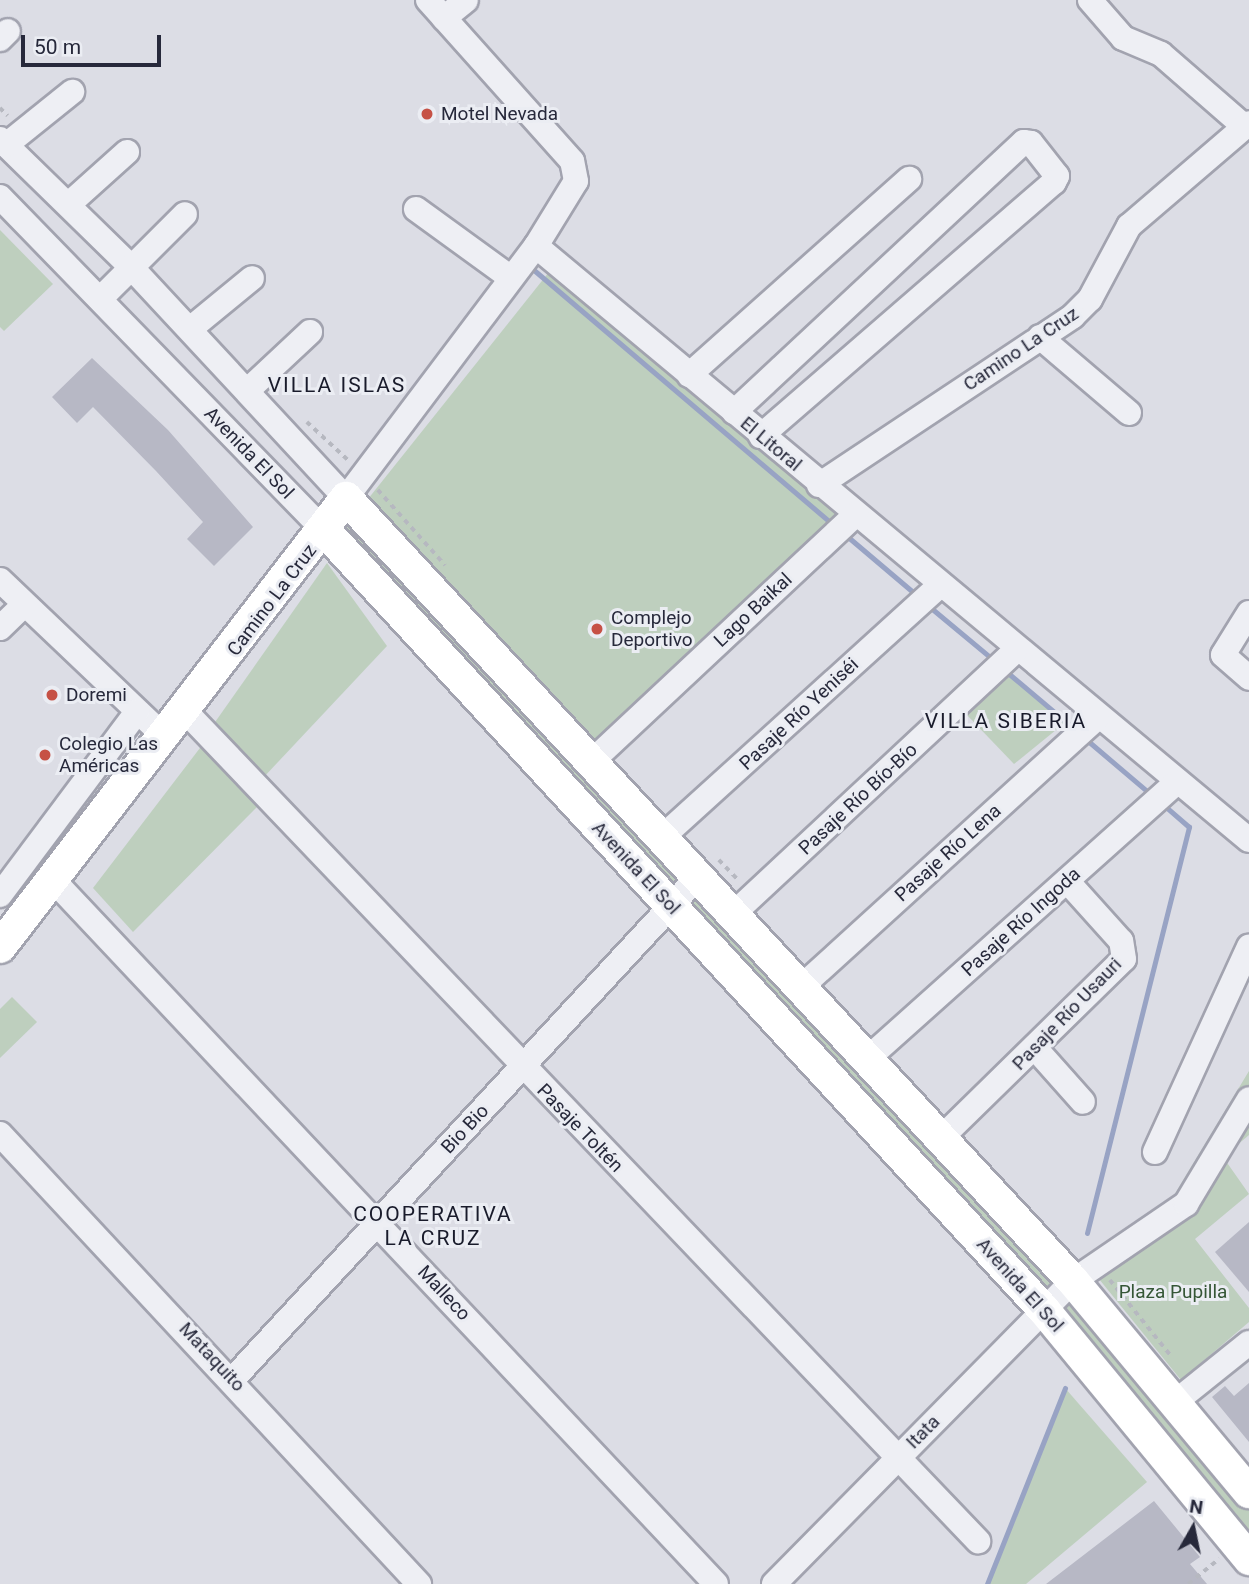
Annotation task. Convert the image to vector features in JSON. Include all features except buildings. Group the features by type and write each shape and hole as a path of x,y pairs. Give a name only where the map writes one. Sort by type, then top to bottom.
{"main road":[{"name":"Camino La Cruz","path":"0,947 48,892 325,531 346,498"},
{"name":"Avenida El Sol","path":"346,498 659,840 1073,1281 1249,1492"},
{"name":"Avenida El Sol","path":"325,531 1044,1310 1243,1551"}],"street":[{"path":"466,0 436,9 572,161 572,193 536,246"},
{"path":"1090,0 1123,38 1161,54 1247,125"},
{"path":"3,142 72,92"},
{"name":"Camino La Cruz","path":"819,485 1040,337 1090,299 1129,226 1247,125"},
{"name":"Avenida El Sol","path":"3,142 131,267 346,498"},
{"path":"734,412 1024,142 1031,143 1057,176 1054,182 761,436"},
{"path":"69,204 127,152"},
{"path":"690,375 909,179"},
{"name":"Avenida El Sol","path":"0,197 325,531"},
{"path":"416,209 511,278"},
{"path":"100,299 185,214"},
{"name":"Camino La Cruz","path":"346,498 536,246"},
{"name":"El Litoral","path":"536,246 856,514 938,587 1249,840"},
{"path":"190,329 252,278"},
{"path":"248,390 310,332"},
{"path":"1040,337 1129,413"},
{"name":"Lago Baikal","path":"589,764 856,514"},
{"path":"0,580 166,738"},
{"name":"Pasaje Río Yeniséi","path":"659,840 938,587"},
{"path":"0,628 24,605"},
{"path":"1249,613 1223,655 1249,678"},
{"name":"Pasaje Río Bío-Bío","path":"731,916 1015,651"},
{"path":"5,881 137,712"},
{"name":"Pasaje Toltén","path":"186,712 521,1068 978,1541"},
{"name":"Pasaje Río Lena","path":"799,989 1097,718"},
{"name":"Pasaje Río Ingoda","path":"866,1060 1176,783"},
{"name":"Bio Bio","path":"233,1379 696,879"},
{"name":"Malleco","path":"5,881 48,892 378,1223 716,1584"},
{"name":"Pasaje Río Usauri","path":"940,1139 1124,959 1121,941 1067,881"},
{"path":"1155,1152 1249,947"},
{"path":"1035,1048 1083,1102"},
{"name":"Itata","path":"774,1584 1073,1281 1186,1204 1249,1099"},
{"name":"Mataquito","path":"0,1134 233,1379 419,1584"},
{"path":"1174,1403 1249,1343"}],"path":[{"path":"1188,1584 1243,1551"}],"green space":[{"path":"0,230 53,284 4,331 0,327"},
{"name":"Complejo Deportivo","path":"549,272 843,510 587,748 364,504"},
{"path":"350,520 1249,1493 1249,1544 337,536"},
{"path":"327,563 387,646 263,778 213,725"},
{"path":"1012,674 1067,721 1014,764 966,714"},
{"path":"203,744 260,804 133,932 93,888"},
{"path":"12,997 37,1022 0,1058 0,1009"},
{"name":"Plaza Pupilla","path":"1249,1071 1249,1135 1223,1157 1249,1194 1195,1239 1249,1308 1249,1322 1181,1380 1099,1279 1158,1222"},
{"path":"1065,1388 1147,1482 1026,1584 987,1584"}],"waterway":[{"path":"535,271 831,523"},
{"path":"848,537 914,593"},
{"path":"931,608 991,658"},
{"path":"1008,673 1071,726"},
{"path":"1088,741 1148,792"},
{"path":"1087,1233 1189,827 1166,807"},
{"path":"987,1584 1065,1388"}],"place":[{"name":"Motel Nevada","path":"427,114"},
{"name":"Complejo Deportivo","path":"597,629"},
{"name":"Doremi","path":"52,695"},
{"name":"Colegio Las Américas","path":"45,755"}],"district":[{"name":"VILLA ISLAS","path":"337,385"},
{"name":"VILLA SIBERIA","path":"1006,721"},
{"name":"COOPERATIVA LA CRUZ","path":"433,1226"}]}
